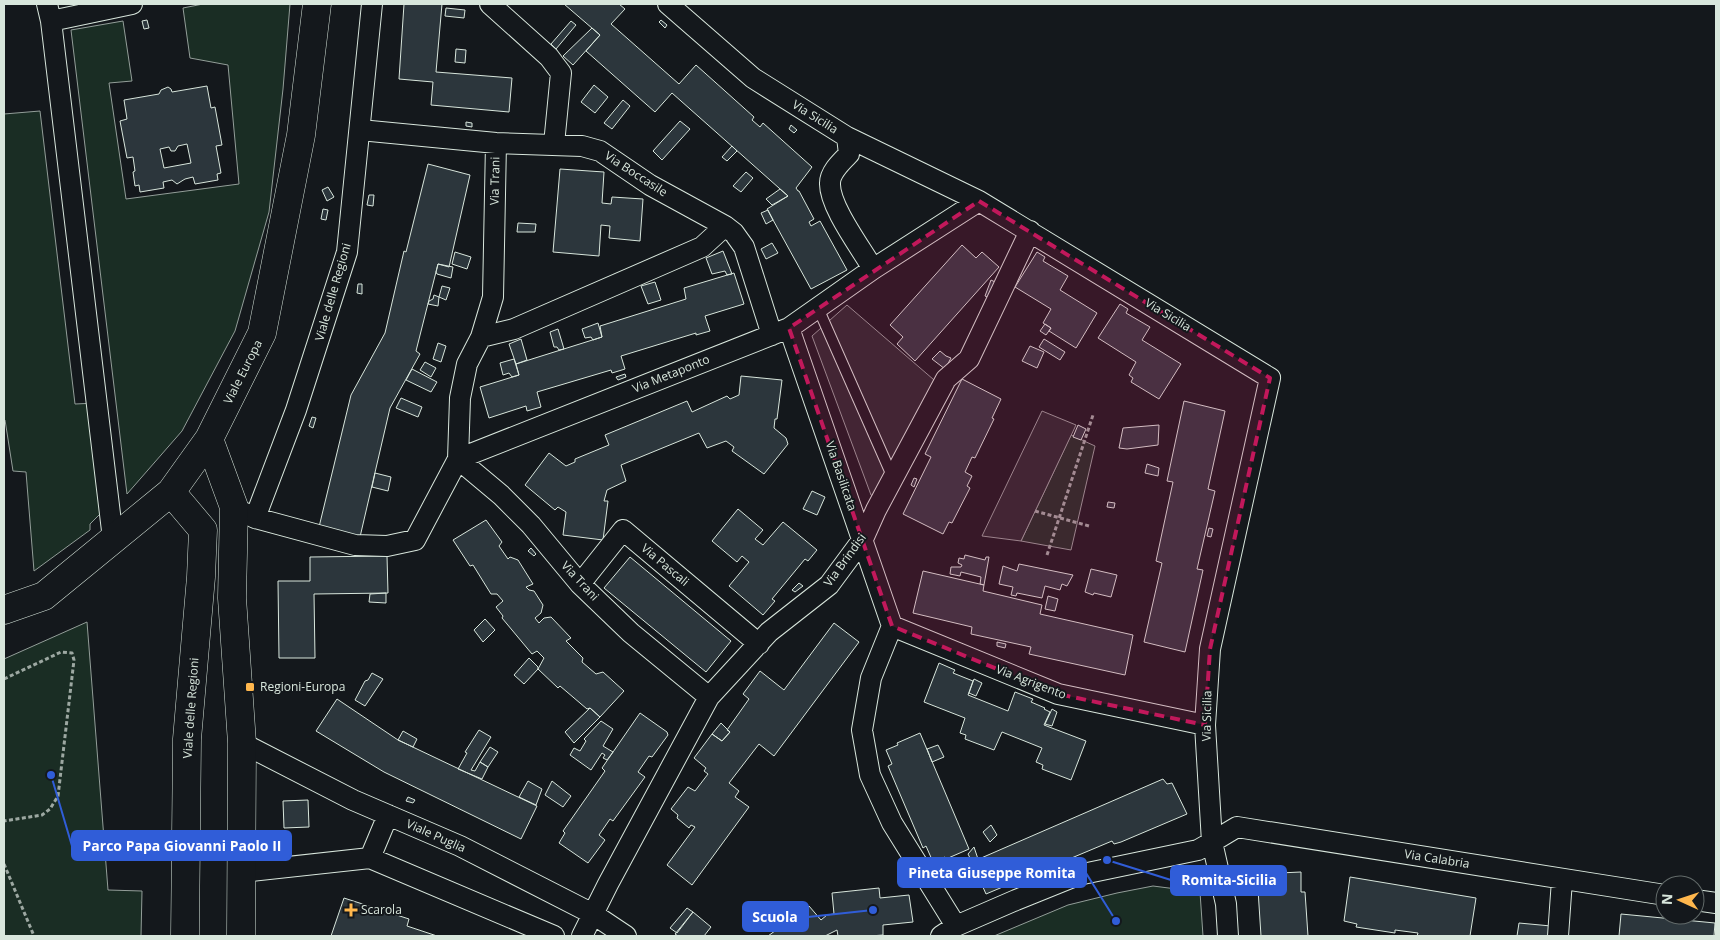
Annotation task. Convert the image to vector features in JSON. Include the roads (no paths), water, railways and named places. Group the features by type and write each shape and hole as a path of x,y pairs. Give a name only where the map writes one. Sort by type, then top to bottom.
{"street":[{"path":"113,539 49,12 132,4"},
{"name":"Viale Europa","path":"4,610 44,596 171,492 209,439 262,333 301,135 316,4"},
{"name":"Viale delle Regioni","path":"241,936 242,743 232,598 245,513 296,410 347,252 372,4"},
{"path":"490,4 549,57 561,73 554,144"},
{"name":"Via Sicilia","path":"668,4 753,78 847,137 979,201 1270,378 1210,649 1205,725 1212,842 1226,904 1228,936"},
{"name":"Via Boccasile","path":"360,130 496,144 582,146 600,151 650,186 725,226 734,233 744,247 781,331"},
{"path":"847,137 848,154 837,166 830,182 833,200 873,269"},
{"name":"Via Trani","path":"245,513 355,545 387,546 415,540 458,459 460,398 467,364 481,337 493,297 496,144"},
{"name":"Via Metaponto","path":"458,459 781,331 979,201"},
{"path":"481,337 514,329 702,247 725,226"},
{"name":"Via Brindisi","path":"582,936 709,697 769,632 829,585 863,539 946,379 969,359 1030,231"},
{"name":"Via Basilicata","path":"781,331 863,539 875,581 892,626"},
{"name":"Viale delle Regioni","path":"209,439 245,513"},
{"name":"Via Trani","path":"458,459 501,495 531,525 580,584 631,633 709,697"},
{"name":"Viale delle Regioni","path":"171,492 203,530 201,576 187,739 186,936"},
{"name":"Via Pascali","path":"580,584 623,530 759,644"},
{"path":"892,626 872,678 862,730 870,775 892,823 948,931"},
{"name":"Via Agrigento","path":"892,626 1058,694 1205,725"},
{"name":"Viale Puglia","path":"242,743 353,800 460,846 593,914 626,936"},
{"path":"370,858 388,815"},
{"name":"Via Calabria","path":"948,931 1016,900 1078,875 1198,850 1237,827 1655,894"},
{"path":"242,872 370,858 554,936"},
{"path":"1558,936 1562,880"}],"lane":[{"path":"818,308 894,478"}],"place":[{"name":"Regioni-Europa","path":"250,687"},
{"name":"Parco Papa Giovanni Paolo II","path":"51,775"},
{"name":"Romita-Sicilia","path":"1107,860"},
{"name":"Scarola","path":"351,910"},
{"name":"Scuola","path":"873,910"},
{"name":"Pineta Giuseppe Romita","path":"1116,921"}]}
